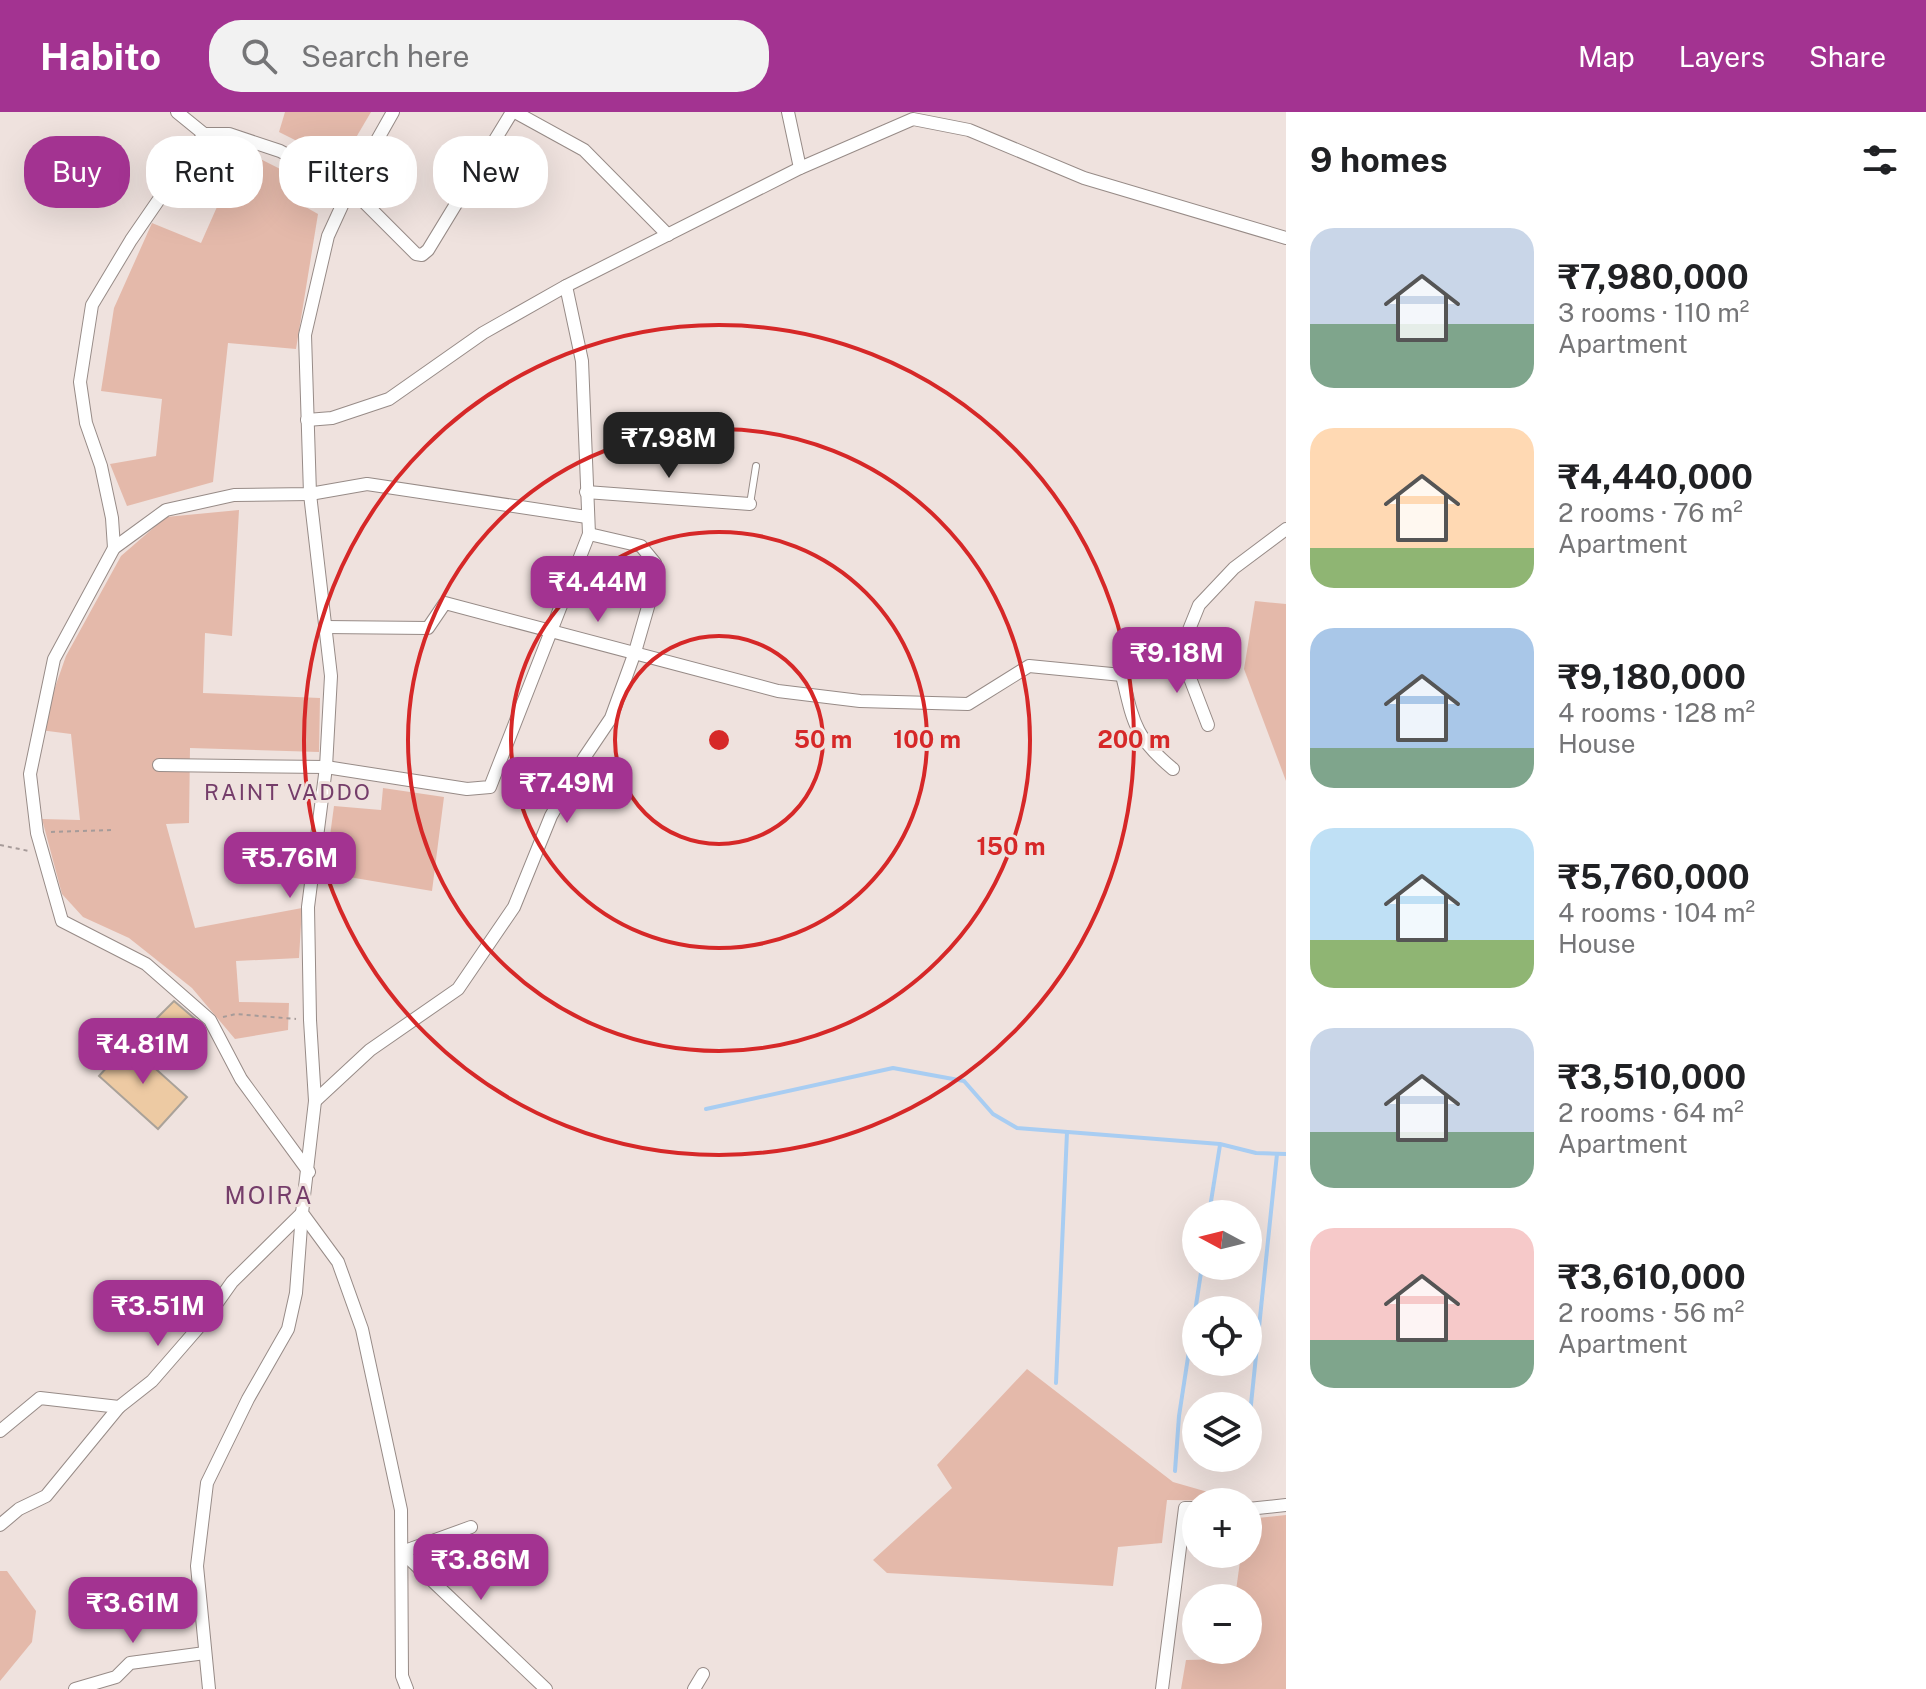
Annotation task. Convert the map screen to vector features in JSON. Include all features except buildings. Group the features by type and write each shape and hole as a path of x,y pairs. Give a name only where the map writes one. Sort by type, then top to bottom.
{"street":[{"path":"177,112 204,134 229,134 279,151"},
{"path":"379,136 393,112"},
{"path":"370,208 416,254 422,255 514,112 584,150 668,235"},
{"path":"788,112 800,168"},
{"path":"307,420 332,418 389,399 483,333 566,286 800,168 913,119 969,130 1084,178 1286,238"},
{"path":"114,548 110,505 86,423 80,382 92,305 131,240 204,134"},
{"path":"209,1689 197,1566 207,1483 248,1399 288,1329 296,1293 302,1213 309,1172 315,1101 308,907 326,767 331,676 310,494 305,335 328,236 341,208"},
{"path":"159,765 326,767 467,789 490,787 589,534 582,361 566,286"},
{"path":"309,1172 241,1079 210,1020 146,964 62,921 37,833 30,774 54,659 114,548 166,510 234,495 310,494 367,484 587,517"},
{"path":"586,492 750,504"},
{"path":"1208,725 1180,652 1199,605 1234,568 1286,529"},
{"path":"315,1101 370,1050 458,989 514,907 551,816 611,718 654,586 655,563 641,546 589,534"},
{"path":"325,627 428,628 445,603 778,691 860,701 968,704 1029,666 1122,675 1180,652"},
{"path":"1122,675 1132,719 1149,749 1173,769"},
{"path":"0,1525 19,1509 46,1496 119,1407 152,1381 205,1320 232,1282 302,1213"},
{"path":"302,1213 338,1262 362,1329 401,1510 404,1683 394,1689"},
{"path":"0,1431 40,1398 119,1407"},
{"path":"1262,1508 1286,1505"},
{"path":"402,1552 471,1527"},
{"path":"1162,1689 1182,1532"},
{"path":"402,1552 546,1689"},
{"path":"75,1689 116,1677 130,1663 205,1653"},
{"path":"694,1689 703,1674"}],"lane":[{"path":"750,504 756,466"}],"path":[{"path":"37,833 114,830"},
{"path":"0,845 42,854"},
{"path":"210,1020 236,1014 310,1020"}],"shaded area":[{"path":"285,112 371,112 357,136 287,136 279,132"},
{"path":"263,160 279,168 279,208 307,208 318,214 296,349 228,343 213,482 127,506 110,464 156,456 162,399 101,391 114,308 152,223 201,243 216,208 263,208"},
{"path":"239,510 232,636 205,633 203,693 320,698 319,752 190,748 189,823 166,824 195,928 302,908 299,958 236,961 239,1002 289,1003 288,1030 235,1039 192,988 129,938 83,917 62,894 42,819 80,820 71,734 40,730 66,656 121,556 166,517"},
{"path":"1255,601 1286,604 1286,781 1244,669"},
{"path":"383,788 444,797 432,891 325,873 334,806 381,810"},
{"path":"1027,1369 1173,1482 1194,1488 1182,1488 1182,1500 1167,1500 1162,1543 1118,1547 1113,1586 887,1573 873,1560 952,1488 937,1465"},
{"path":"1286,1515 1286,1689 1181,1689 1185,1664 1262,1664 1262,1584 1237,1584 1239,1568 1262,1568 1262,1518"},
{"path":"0,1571 7,1571 36,1611 32,1642 0,1681"}],"waterway":[{"path":"706,1109 893,1068 964,1081 993,1114 1017,1128 1220,1144 1256,1153 1286,1154"},
{"path":"1056,1383 1067,1132"},
{"path":"1211,1200 1220,1145"},
{"path":"1252,1392 1277,1154"},
{"path":"1175,1471 1179,1416 1200,1280"}],"district":[{"name":"RAINT VADDO","path":"288,792"},
{"name":"MOIRA","path":"269,1195"}]}
